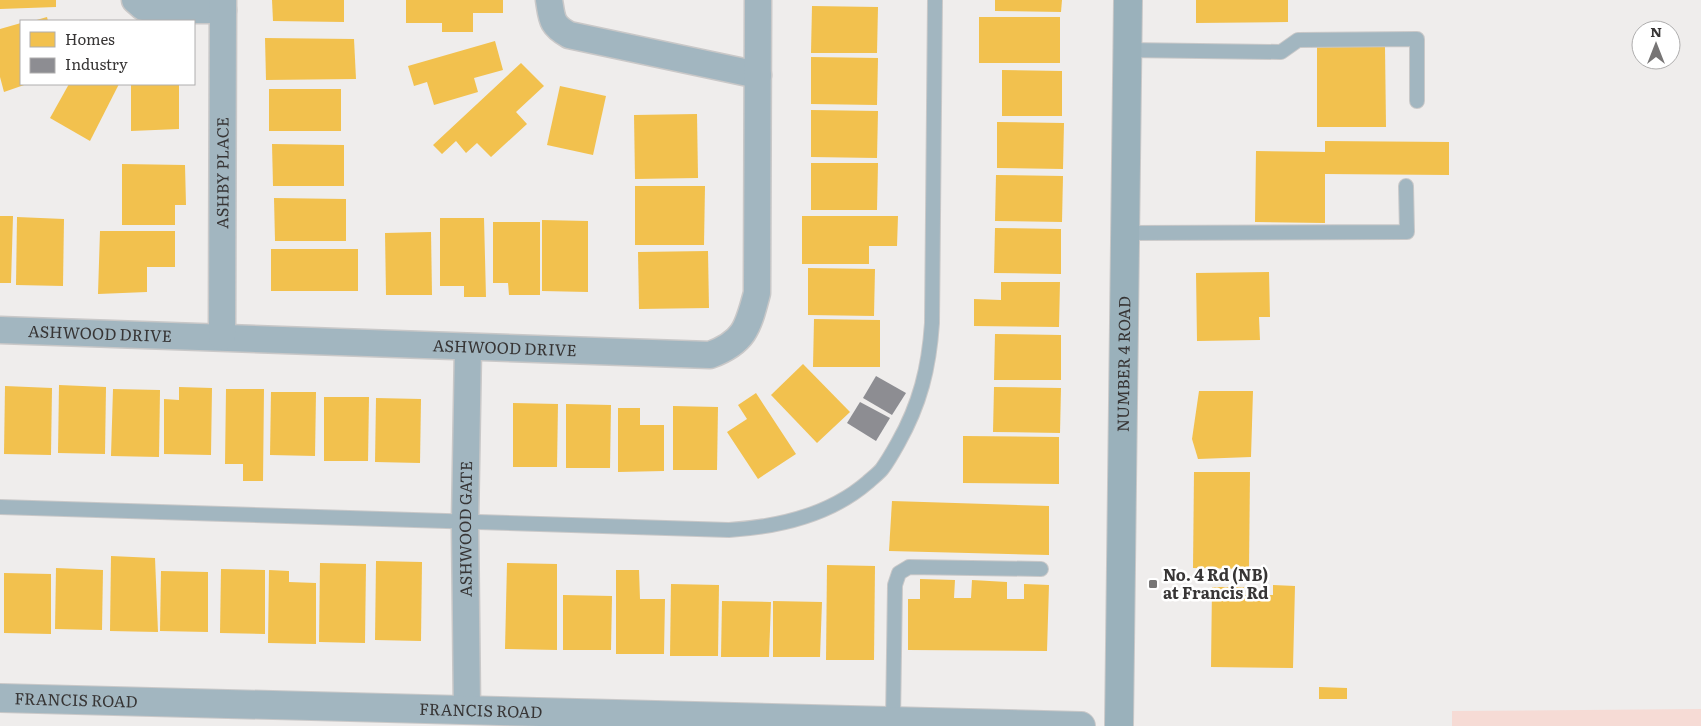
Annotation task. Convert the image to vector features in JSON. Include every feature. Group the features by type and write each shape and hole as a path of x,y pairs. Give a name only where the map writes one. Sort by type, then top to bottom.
{"main road":[{"name":"NUMBER 4 ROAD","path":"1119,726 1128,0"}],"street":[{"name":"ASHBY PLACE","path":"135,0 143,7 162,10 223,5 222,337"},
{"path":"549,0 552,17 557,28 569,35 758,76"},
{"name":"ASHWOOD DRIVE","path":"0,330 710,354 726,349 741,337 750,318 757,293 758,0"},
{"name":"ASHWOOD GATE","path":"467,710 465,523 468,347"},
{"name":"FRANCIS ROAD","path":"0,698 1081,726"}],"lane":[{"path":"0,508 729,530 760,528 797,519 837,503 859,490 881,470 906,429 924,383 930,344 934,0"},
{"path":"1127,50 1281,52 1298,40 1417,38 1417,101"},
{"path":"1125,232 1407,232 1406,186"},
{"path":"893,721 895,585 899,573 909,567 1041,569"}],"shaded area":[{"path":"1701,709 1701,726 1452,726 1452,711"}],"building: Homes":[{"path":"0,0 56,0 56,7 0,9"},
{"path":"272,0 344,0 344,22 273,21"},
{"path":"406,0 503,0 503,13 473,13 473,32 442,32 442,23 406,23"},
{"path":"995,0 1062,0 1061,12 995,11"},
{"path":"1196,0 1288,0 1288,22 1196,23"},
{"path":"812,6 878,7 877,53 811,53"},
{"path":"47,17 48,20 36,20"},
{"path":"979,17 1060,17 1060,63 979,63"},
{"path":"20,23 20,85 24,85 4,92 0,77 0,29"},
{"path":"265,38 354,39 356,79 266,80"},
{"path":"495,41 503,70 474,78 478,92 434,105 427,82 414,86 408,66"},
{"path":"1317,47 1385,47 1386,127 1317,127"},
{"path":"811,57 878,58 877,105 811,104"},
{"path":"521,63 544,86 516,112 527,124 491,157 477,143 466,153 456,141 442,154 433,145"},
{"path":"1002,70 1062,71 1062,116 1002,116"},
{"path":"68,85 118,85 90,141 50,118"},
{"path":"131,85 179,85 179,129 131,131"},
{"path":"560,86 606,96 593,155 547,145"},
{"path":"269,89 341,89 341,131 269,131"},
{"path":"811,110 878,111 877,158 811,157"},
{"path":"697,114 698,178 635,179 634,115"},
{"path":"997,122 1064,123 1063,169 997,168"},
{"path":"1325,141 1449,142 1449,175 1325,174 1325,223 1255,222 1256,151 1325,152"},
{"path":"272,144 344,145 344,186 273,186"},
{"path":"811,163 878,163 877,210 811,210"},
{"path":"122,164 185,165 186,205 175,205 175,225 122,225"},
{"path":"996,175 1063,176 1062,222 995,221"},
{"path":"635,186 705,186 704,245 635,245"},
{"path":"274,198 346,199 346,241 275,241"},
{"path":"0,216 13,216 11,283 0,283"},
{"path":"802,216 898,216 897,246 869,246 869,264 802,264"},
{"path":"17,217 64,219 63,286 16,285"},
{"path":"440,218 484,218 486,297 464,297 464,286 440,286"},
{"path":"542,220 588,221 588,292 542,291"},
{"path":"493,222 540,222 540,295 509,295 508,283 493,283"},
{"path":"995,228 1061,229 1061,274 994,273"},
{"path":"100,231 175,231 175,267 147,267 147,292 98,294"},
{"path":"431,232 432,295 386,295 385,233"},
{"path":"271,249 358,249 358,291 271,291"},
{"path":"708,251 709,308 639,309 638,252"},
{"path":"808,268 875,269 874,316 808,315"},
{"path":"1269,272 1270,317 1259,317 1260,340 1197,341 1196,273"},
{"path":"1001,282 1060,282 1059,327 974,326 974,299 1001,300"},
{"path":"814,319 880,320 880,367 813,367"},
{"path":"995,334 1061,335 1061,380 994,380"},
{"path":"803,364 850,412 817,443 771,395"},
{"path":"59,385 106,387 105,454 58,453"},
{"path":"5,386 52,388 51,455 4,454"},
{"path":"179,387 212,388 211,455 164,454 164,399 179,400"},
{"path":"994,387 1061,388 1060,433 993,432"},
{"path":"113,389 160,390 159,457 111,456"},
{"path":"226,389 264,389 263,481 243,481 243,464 225,464"},
{"path":"1199,391 1253,391 1251,457 1198,459 1192,439"},
{"path":"271,392 316,392 315,456 270,455"},
{"path":"756,393 796,454 758,479 727,432 747,419 738,405"},
{"path":"324,397 369,397 368,461 324,461"},
{"path":"376,398 421,399 420,463 375,462"},
{"path":"513,403 558,404 557,467 513,467"},
{"path":"566,404 611,405 610,468 566,468"},
{"path":"673,406 718,407 717,470 673,470"},
{"path":"618,408 640,408 640,425 664,425 664,471 618,472"},
{"path":"963,436 1059,437 1059,484 963,483"},
{"path":"1194,472 1250,472 1249,569 1193,568"},
{"path":"892,501 1049,506 1049,555 889,551"},
{"path":"111,556 155,558 158,632 110,631"},
{"path":"376,561 422,562 421,641 375,640"},
{"path":"320,563 366,564 365,643 319,642"},
{"path":"507,563 557,564 557,650 505,649"},
{"path":"827,565 875,566 874,660 826,660"},
{"path":"56,568 103,570 102,630 55,629"},
{"path":"221,569 265,570 265,634 220,633"},
{"path":"269,570 289,571 289,582 316,583 316,644 268,643"},
{"path":"616,570 639,570 640,599 665,599 664,654 616,654"},
{"path":"161,571 208,572 208,632 160,631"},
{"path":"4,573 51,574 51,634 4,633"},
{"path":"920,579 955,580 954,598 971,598 972,580 1007,582 1007,599 1024,599 1024,584 1049,585 1047,651 908,650 908,599 920,599"},
{"path":"671,584 719,585 718,656 670,656"},
{"path":"1273,585 1295,586 1293,668 1211,667 1212,587 1244,587 1244,595 1273,595"},
{"path":"563,595 612,596 611,650 563,650"},
{"path":"722,601 771,602 769,657 721,657"},
{"path":"773,601 822,602 820,657 773,657"},
{"path":"1319,687 1347,688 1347,699 1319,699"}],"building: Industry":[{"path":"876,376 906,393 892,415 863,398"},
{"path":"860,402 890,418 876,441 847,423"}],"place":[{"name":"No. 4 Rd (NB) at Francis Rd","path":"1153,584"}]}
